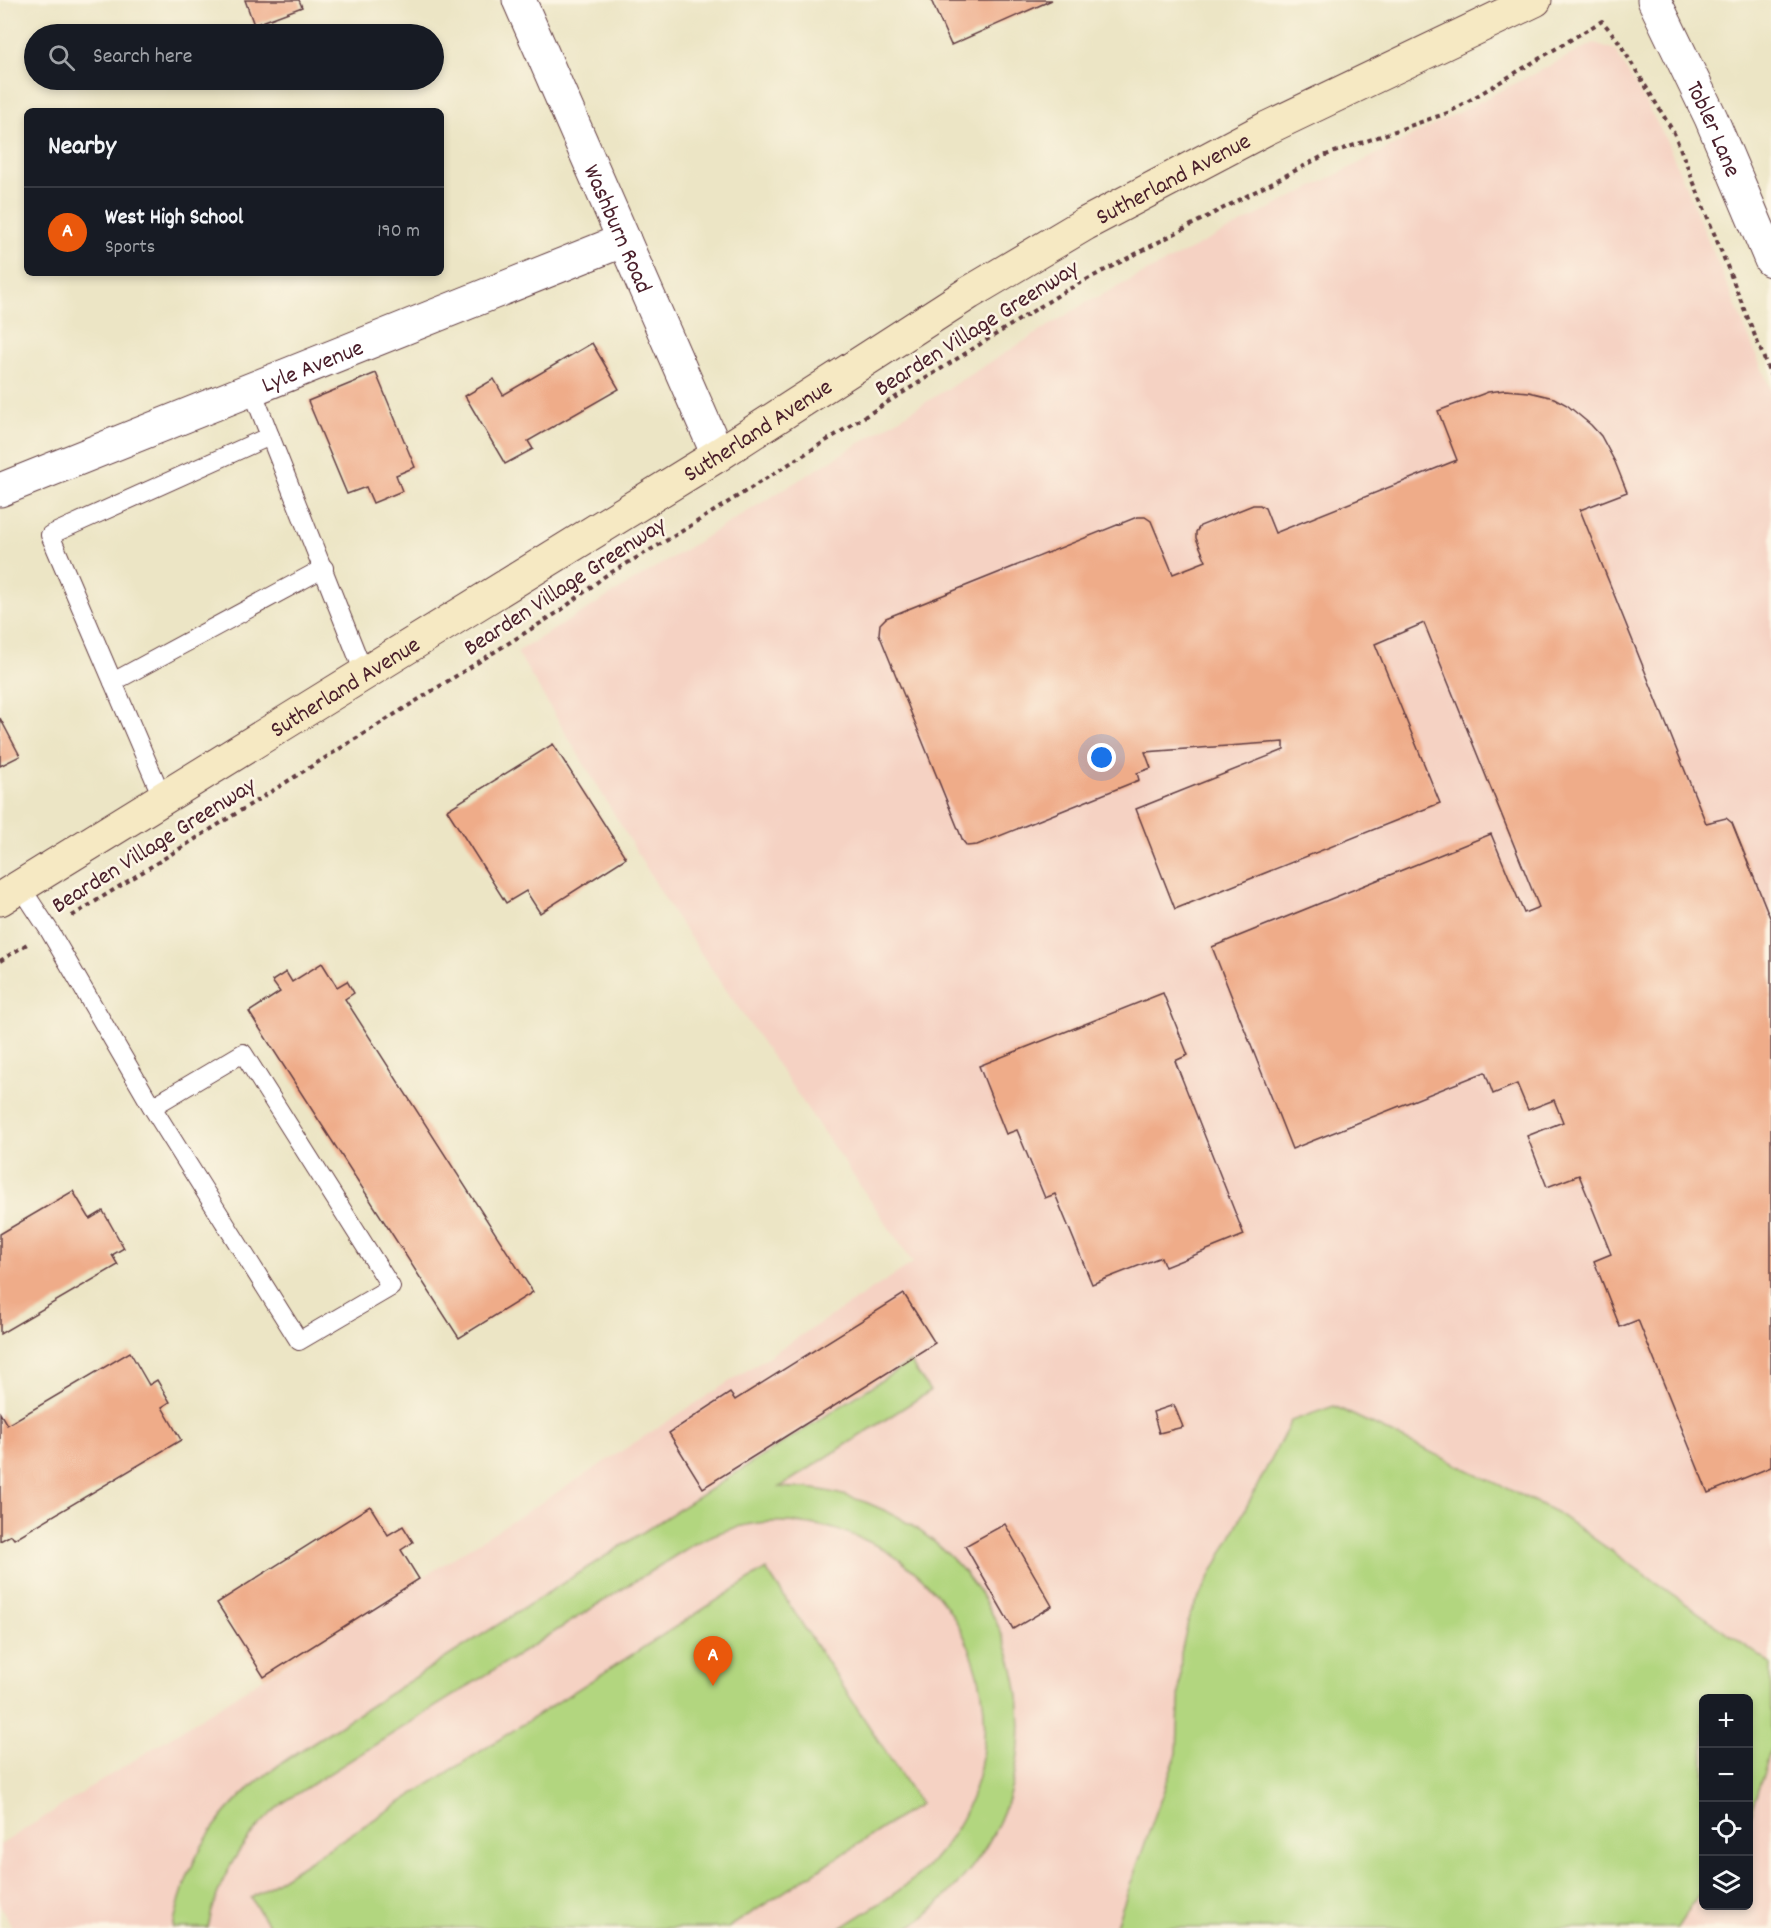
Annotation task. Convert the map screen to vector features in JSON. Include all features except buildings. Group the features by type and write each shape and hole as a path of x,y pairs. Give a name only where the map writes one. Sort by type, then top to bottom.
{"street":[{"name":"Washburn Road","path":"519,0 718,455"},
{"name":"Sutherland Avenue","path":"10,892 718,455 969,293 1085,224 1267,128 1535,0"},
{"name":"Tobler Lane","path":"1654,0 1711,118 1771,260"},
{"name":"Lyle Avenue","path":"0,490 624,240"}],"lane":[{"path":"252,390 364,673"},
{"path":"163,799 50,535 270,436"},
{"path":"113,682 324,568"},
{"path":"10,892 49,930 152,1107 299,1341 391,1287 243,1053 152,1107"}],"path":[{"name":"Bearden Village Greenway","path":"0,960 560,611 605,576 681,532 1065,291 1323,156 1450,112 1602,21 1617,39 1674,133 1771,376"}],"shaded area":[{"path":"1594,43 1615,50 1665,137 1771,390 1771,1928 12,1928 0,1905 0,1845 586,1474 913,1263 674,914 517,652 1084,304"}],"green space":[{"path":"910,1362 930,1391 780,1487 817,1489 857,1499 886,1511 932,1540 969,1577 996,1621 1013,1669 1020,1720 1015,1771 1000,1820 972,1867 921,1919 905,1928 841,1928 894,1894 931,1863 941,1851 968,1805 982,1757 984,1707 974,1660 953,1616 922,1578 881,1548 831,1528 796,1522 772,1522 737,1527 694,1544 284,1802 257,1828 235,1858 218,1891 208,1928 173,1928 189,1872 201,1848 215,1826 232,1806 273,1769"},
{"path":"1334,1406 1556,1512 1771,1664 1771,1749 1753,1805 1753,1694 1699,1694 1699,1894 1677,1928 1115,1928 1177,1753 1181,1653 1189,1617 1291,1421"},
{"path":"766,1569 920,1804 728,1928 270,1928 251,1898"}],"place":[{"name":"West High School","path":"713,1686"}]}
